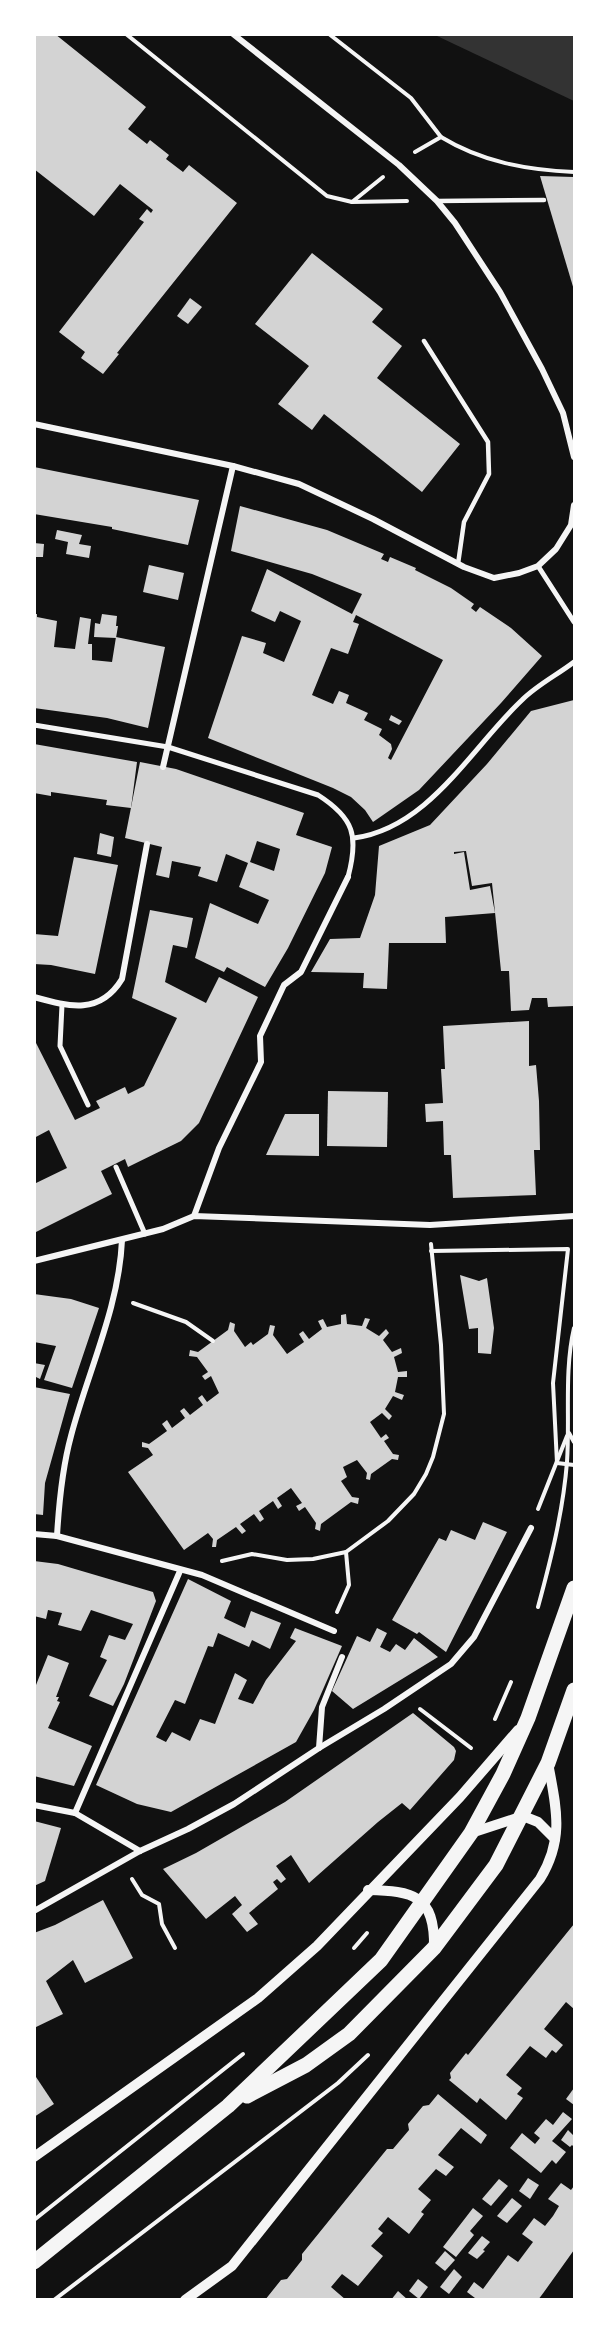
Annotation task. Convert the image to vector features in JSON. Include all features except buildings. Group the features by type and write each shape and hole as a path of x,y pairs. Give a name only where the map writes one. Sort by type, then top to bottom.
{"main road":[{"path":"34,2262 228,2106 381,1960 471,1833 503,1774 528,1718 574,1588"},
{"path":"228,2106 306,2065 349,2034 434,1948 496,1865 523,1816 548,1763 574,1690"}],"street":[{"path":"233,34 399,165 437,201 456,223 500,292 542,369 562,413 574,457"},
{"path":"34,424 233,466 299,484 373,519 458,564 494,578 538,566 555,549 571,525 574,505"},
{"path":"163,767 233,466"},
{"path":"538,566 574,622"},
{"path":"354,838 370,836 386,830 427,803 523,698 574,662"},
{"path":"34,724 168,747 318,795 336,806 347,818 354,838 354,855 348,877 301,972 284,985 260,1036 261,1062 219,1148 194,1216"},
{"path":"34,998 62,1005 82,1005 104,1000 114,992 122,979 147,844"},
{"path":"62,1005 60,1046 88,1105"},
{"path":"116,1167 145,1234"},
{"path":"34,1261 145,1234 194,1216 430,1225 574,1216"},
{"path":"57,1536 62,1476 71,1436 114,1298 121,1261 122,1240"},
{"path":"34,1911 140,1851 234,1804 451,1664 474,1637 531,1528"},
{"path":"34,1534 57,1536 202,1575 331,1630"},
{"path":"75,1813 180,1570"},
{"path":"319,1748 322,1707 342,1657"},
{"path":"34,2157 258,1998 317,1946 460,1797 528,1718"},
{"path":"185,2300 232,2266 540,1879 552,1860 555,1839 556,1811 548,1763"},
{"path":"34,1805 75,1813 140,1851"},
{"path":"471,1833 523,1816 538,1821 555,1839"},
{"path":"369,1890 400,1890 424,1902 433,1924 434,1948"}],"lane":[{"path":"437,201 544,200"},
{"path":"424,341 488,442 489,474 464,522 458,564"}],"path":[{"path":"126,34 327,196 352,202 437,201"},
{"path":"329,34 411,98 441,137 483,158 542,170 574,172"},
{"path":"352,202 420,147 441,137"},
{"path":"202,1575 220,1561 252,1554 287,1560 313,1559 346,1552 388,1521 414,1494 433,1457 444,1414 441,1345 431,1251 568,1249 574,1244"},
{"path":"557,1463 553,1383 568,1249"},
{"path":"129,1302 186,1322 213,1341"},
{"path":"537,1612 555,1546 567,1464 570,1346 574,1328"},
{"path":"531,1528 569,1432"},
{"path":"569,1432 574,1442"},
{"path":"557,1463 574,1465"},
{"path":"331,1630 349,1585 346,1552"},
{"path":"491,1727 514,1675"},
{"path":"403,1696 480,1754"},
{"path":"122,1862 142,1895 159,1904 162,1924 175,1948"}],"shaded area":[{"path":"435,35 574,35 574,101"}]}
